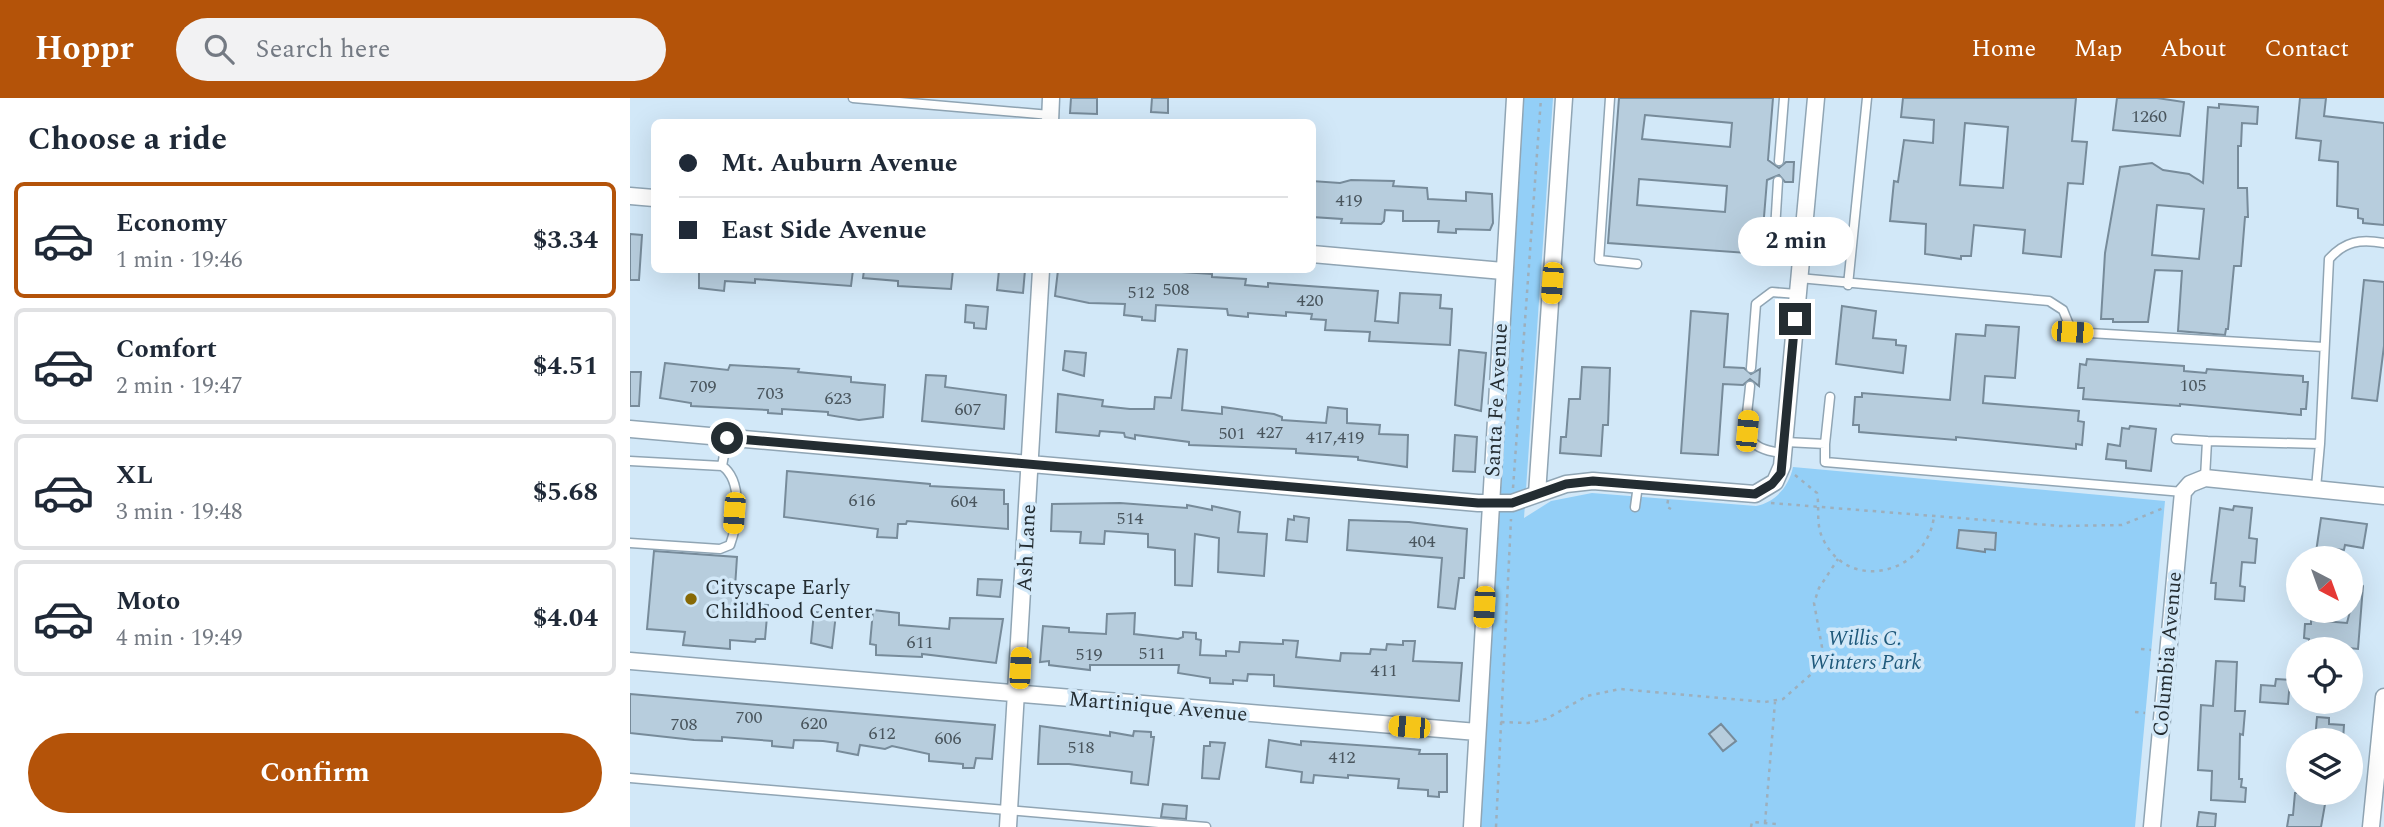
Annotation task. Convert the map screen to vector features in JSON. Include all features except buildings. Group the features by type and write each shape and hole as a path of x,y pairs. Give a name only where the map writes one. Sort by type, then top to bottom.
{"street":[{"path":"1050,119 1051,98"},
{"name":"Santa Fe Avenue","path":"1472,827 1515,98"},
{"path":"1537,494 1564,98"},
{"path":"630,429 1490,503 1512,503 1582,481 1637,490 1755,494 1775,482 1785,460 1816,98"},
{"path":"630,196 651,198"},
{"path":"1316,254 1503,271"},
{"name":"Ash Lane","path":"1008,827 1018,694 1041,273"},
{"path":"2189,490 2316,488 2384,496"},
{"name":"Columbia Avenue","path":"2152,827 2189,490"},
{"name":"Martinique Avenue","path":"630,661 1476,732"},
{"path":"2371,827 2384,697"}],"lane":[{"path":"853,98 1050,119"},
{"path":"1610,98 1599,260 1637,264"},
{"path":"1779,161 1784,98"},
{"path":"1848,285 1867,98"},
{"path":"1778,181 1774,246 1776,254 1801,259"},
{"path":"2316,488 2329,259 2341,245 2371,241 2384,243"},
{"path":"1751,369 1756,304 1772,292 1798,286 1848,285 2049,302 2063,310 2072,332 2324,347"},
{"path":"1750,386 1747,431 1750,439 1762,451 1785,460 1825,444"},
{"path":"1829,397 1825,462 2189,490 2207,442"},
{"path":"722,466 727,438"},
{"path":"2176,439 2320,444"},
{"path":"630,461 722,466 735,479 736,489 730,545 720,549 630,542"},
{"path":"1635,507 1637,490"},
{"path":"630,778 1206,827"}],"path":[{"path":"1512,492 1541,98"},
{"path":"1785,460 1801,483 1813,488 1817,493 1820,533 1838,559 1870,571 1888,570 1904,564 1924,546 1934,516"},
{"path":"1637,490 1668,497 1667,507 1671,509"},
{"path":"1773,497 1766,503 2060,526 2122,525 2167,506 2189,490"},
{"path":"1496,827 1511,514"},
{"path":"1511,520 1523,516"},
{"path":"1501,722 1536,722 1587,696 1620,689 1775,702 1816,670 1822,647 1814,603 1819,588 1838,559"},
{"path":"2141,649 2151,650"},
{"path":"1765,823 1775,702"},
{"path":"2135,712 2145,713"},
{"path":"1751,827 1752,822 1777,824 1777,827"}],"green space":[{"name":"Willis C. Winters Park","path":"1524,98 1553,98 1524,518 1551,501 1592,493 1756,506 1769,501 1780,492 1793,467 2165,501 2135,827 1481,827"}],"place":[{"name":"Cityscape Early Childhood Center","path":"691,599"}],"route":[{"path":"727,438 1031,462 1478,503 1512,503 1582,481 1755,494 1767,489 1781,473 1786,442 1795,319"}]}
